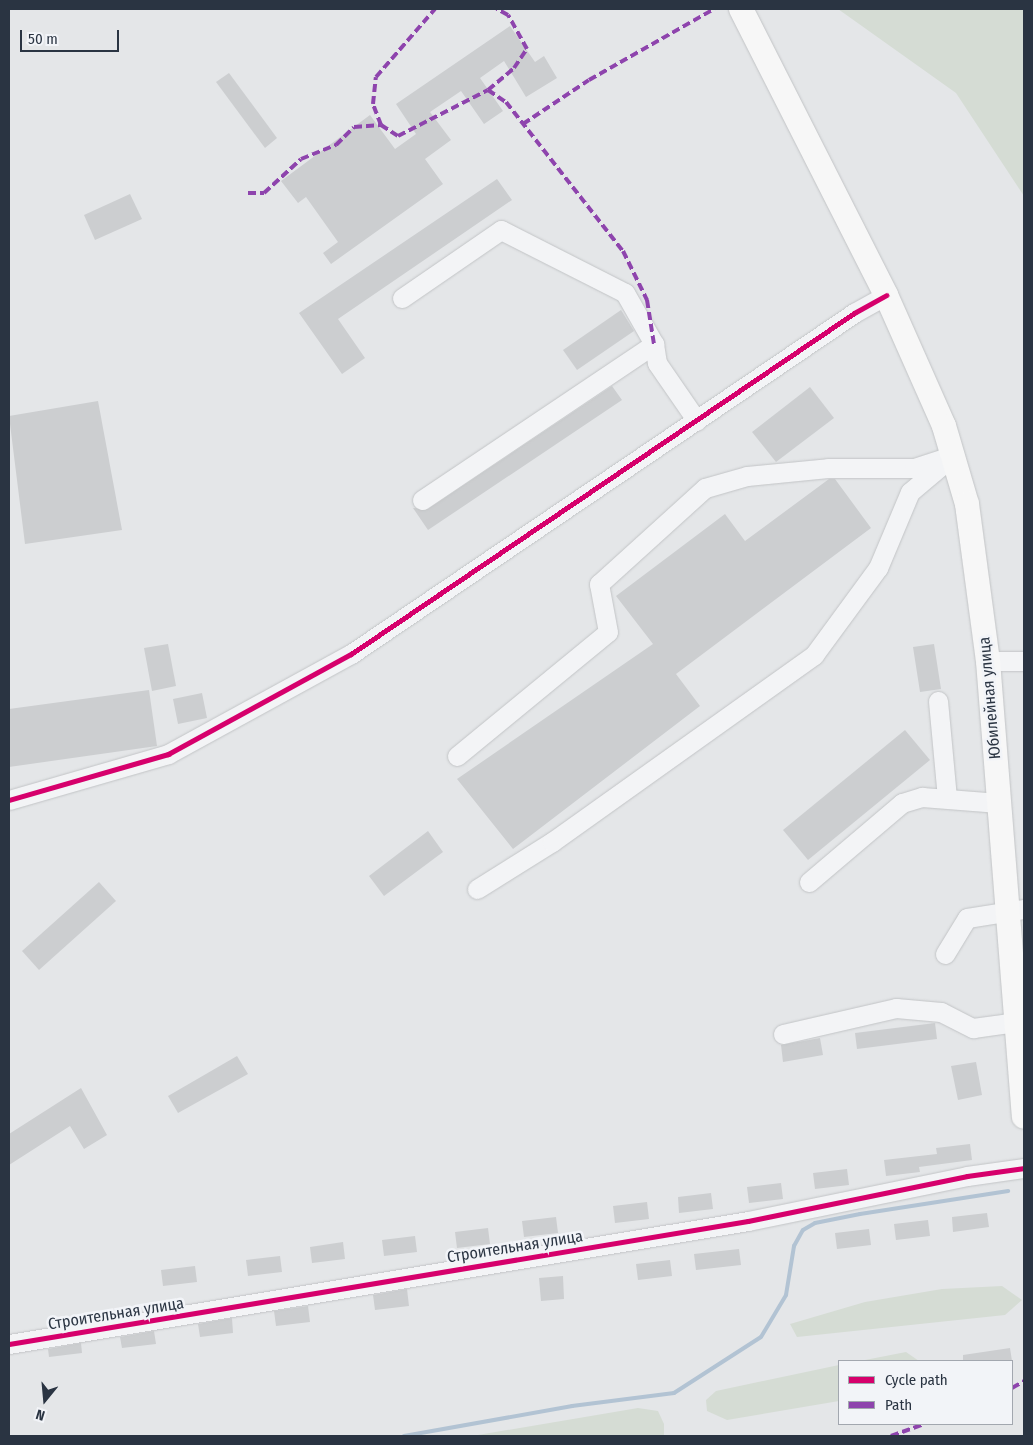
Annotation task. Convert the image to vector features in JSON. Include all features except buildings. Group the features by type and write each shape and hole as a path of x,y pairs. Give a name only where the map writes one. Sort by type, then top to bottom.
{"main road":[{"name":"Юбилейная улица","path":"741,9 886,296 944,426 967,504 988,661 999,803 1016,909 1016,1022 1024,1117"}],"street":[{"path":"402,298 501,230 625,293 654,344 658,363 697,421"},
{"path":"9,800 168,754 351,654 854,313 886,296"},
{"path":"422,500 654,344"},
{"path":"457,756 608,632 599,584 704,488 765,474 828,468 914,468 954,455"},
{"path":"477,889 552,842 814,655 878,568 910,492 954,455"},
{"path":"988,661 1024,661"},
{"path":"938,701 947,798"},
{"path":"809,882 902,803 922,797 999,803"},
{"path":"944,954 966,918 1016,909"},
{"path":"783,1034 896,1008 941,1012 973,1028 1016,1022"},
{"name":"Строительная улица","path":"9,1344 748,1221 967,1176 1024,1168"}],"shaded area":[{"path":"838,9 1024,9 1024,196 956,93"},
{"path":"1002,1286 1022,1300 1005,1315 797,1337 790,1324 865,1302 942,1289"},
{"path":"906,1352 918,1360 865,1360"},
{"path":"838,1365 838,1401 727,1420 707,1411 706,1400 716,1391"},
{"path":"638,1408 658,1411 664,1424 664,1436 472,1436"}],"waterway":[{"path":"404,1436 572,1406 674,1393 761,1337 786,1295 794,1246 803,1230 815,1223 860,1214 1008,1191"}],"marked path":[{"path":"381,125 373,104 376,77 435,9"},
{"path":"488,90 514,68 527,49 508,15 497,9"},
{"path":"523,124 589,80 714,9"},
{"path":"248,193 264,193 301,159 336,145 354,127 381,125 398,136 488,90 506,102 623,251 647,300 654,344"},
{"path":"1013,1387 1024,1381"},
{"path":"891,1436 921,1425"}],"cycle path":[{"path":"9,800 168,754 351,654 854,313 886,295"},
{"path":"9,1344 748,1221 967,1176 1024,1168"}]}
